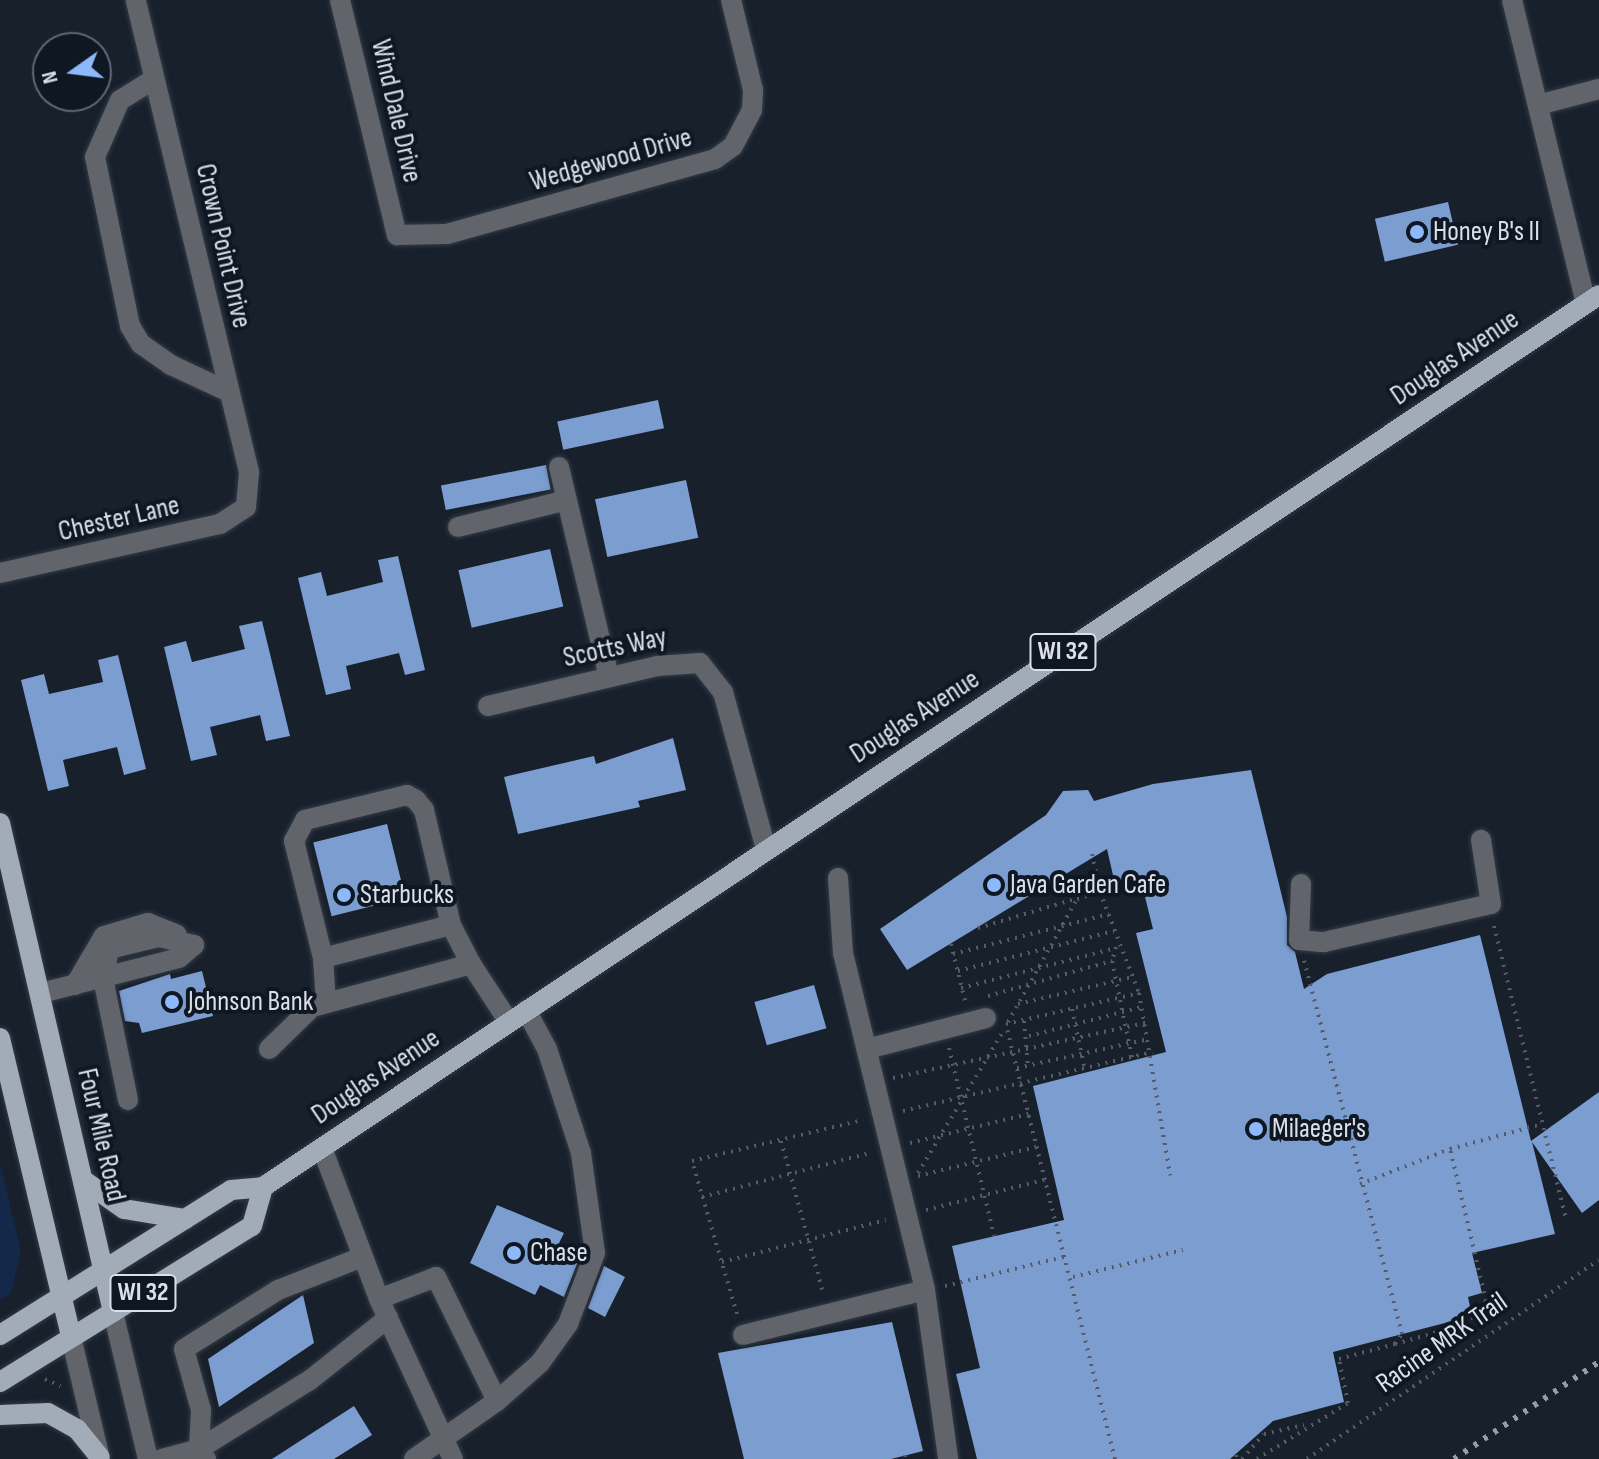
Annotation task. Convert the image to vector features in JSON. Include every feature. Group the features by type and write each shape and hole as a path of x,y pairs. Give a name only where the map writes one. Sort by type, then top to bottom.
{"main road":[{"name":"Douglas Avenue","path":"0,1335 231,1190 263,1187 1593,299"},
{"name":"Four Mile Road","path":"0,823 113,1312"},
{"path":"0,1038 4,1070 71,1337"},
{"path":"83,1180 124,1209 185,1219"},
{"name":"WI 32","path":"0,1382 252,1226 263,1187"},
{"path":"0,1415 48,1413 77,1429 100,1458"}],"street":[{"name":"Crown Point Drive","path":"136,0 249,472 246,507"},
{"name":"Wind Dale Drive","path":"340,0 397,235"},
{"name":"Wedgewood Drive","path":"397,235 447,234 715,159 733,146 752,110 753,90 731,0"},
{"path":"1512,0 1593,299"},
{"path":"154,79 120,100 95,157 130,326 141,344 161,358 229,392"},
{"path":"1538,105 1599,89"},
{"path":"559,467 609,677"},
{"path":"458,527 567,500"},
{"name":"Chester Lane","path":"0,573 220,524 246,507"},
{"name":"Scotts Way","path":"488,706 681,661 700,663 714,674 766,849"},
{"path":"326,1003 323,958 296,830 305,820 407,795 424,810 451,925 471,964 509,1022"},
{"path":"1301,884 1299,940 1324,942 1491,904 1481,840"},
{"path":"838,878 843,953 925,1290 948,1459"},
{"path":"41,993 75,985 103,978 179,958 194,945 148,923 117,931 104,936 75,985"},
{"path":"323,958 451,925"},
{"path":"269,1049 312,1007 471,964"},
{"path":"103,978 128,1100"},
{"path":"414,1459 497,1401 540,1363 568,1324 595,1253 581,1153 547,1049 526,1010"},
{"path":"867,1049 945,1029 996,1021"},
{"path":"322,1148 379,1299 441,1441 453,1459"},
{"path":"203,1454 201,1410 184,1349 278,1290 362,1257"},
{"path":"379,1299 436,1277 497,1401"},
{"path":"743,1335 925,1290"},
{"name":"Four Mile Road","path":"113,1312 148,1459"},
{"path":"162,1459 203,1454 310,1380 388,1318"},
{"path":"71,1337 100,1458"}],"path":[{"path":"1092,854 1100,892 1139,993 1155,1062 1148,1077 1170,1175"},
{"path":"978,928 1100,892"},
{"path":"1018,1005 1077,899"},
{"path":"1491,904 1566,1219"},
{"path":"953,954 1109,914"},
{"path":"958,971 1115,931"},
{"path":"1118,939 1112,961 1122,997 1121,1012 1132,1058"},
{"path":"1299,940 1360,1184 1398,1314 1402,1334 1395,1344"},
{"path":"951,944 965,1002 1112,961"},
{"path":"961,988 1116,948"},
{"path":"903,1194 943,1135 961,1097 991,1053 996,1021 1018,1005 1132,977"},
{"path":"996,1021 1024,1020 1139,993"},
{"path":"1029,1036 1142,1007"},
{"path":"1072,1009 1085,1070"},
{"path":"1024,1020 1029,1036 1028,1066"},
{"path":"996,1021 1013,1050 1032,1113 1115,1459"},
{"path":"875,1082 991,1053 1027,1049 1146,1023"},
{"path":"945,1029 994,1236"},
{"path":"1017,1068 1149,1039"},
{"path":"702,1197 1032,1113"},
{"path":"1360,1184 1450,1149 1542,1124"},
{"path":"781,1141 829,1314"},
{"path":"915,1177 1040,1146"},
{"path":"1257,1459 1308,1424 1348,1403 1339,1359 1449,1329 1476,1316 1486,1301 1450,1149"},
{"path":"1073,1277 1183,1250"},
{"path":"925,1290 1067,1256"},
{"name":"Racine MRK Trail","path":"1307,1459 1599,1260"},
{"path":"45,1379 49,1387 61,1387"},
{"path":"1239,1458 1264,1434 1308,1424"}],"shaded area":[{"path":"0,1164 21,1251 11,1293 0,1300"}],"building":[{"name":"Honey B's II","path":"1448,202 1458,245 1385,262 1375,219"},
{"path":"658,400 664,428 563,450 557,421"},
{"path":"546,465 551,490 446,510 441,485"},
{"path":"686,480 698,538 607,557 595,499"},
{"path":"550,549 563,606 472,628 458,570"},
{"path":"398,556 425,670 405,675 399,653 346,666 351,689 326,695 298,578 321,572 327,596 383,582 378,560"},
{"path":"262,621 290,736 266,741 260,715 210,727 217,755 191,761 164,647 186,641 192,662 245,649 239,626"},
{"path":"118,655 146,769 124,775 117,747 63,760 69,786 48,791 21,680 44,674 49,694 103,682 98,660"},
{"path":"673,738 686,790 638,801 640,807 518,834 504,777 594,756 596,764"},
{"name":"Milaeger's","path":"1251,770 1287,917 1287,945 1295,952 1304,989 1327,974 1480,935 1531,1141 1599,1092 1599,1200 1582,1213 1532,1142 1555,1234 1472,1253 1482,1293 1468,1297 1472,1316 1333,1352 1344,1402 1273,1421 1230,1459 977,1459 956,1374 980,1368 952,1246 1064,1220 1033,1086 1166,1052 1136,933 1153,929 1140,877 1115,884 1107,849 907,970 880,929 1046,815 1063,791 1088,790 1094,801 1153,784"},
{"path":"387,824 405,898 332,916 313,842"},
{"name":"Johnson Bank","path":"202,971 213,1016 142,1033 139,1023 125,1021 119,991 170,974 171,979"},
{"path":"814,985 826,1028 767,1045 754,1002"},
{"name":"Chase","path":"497,1205 564,1233 559,1243 581,1254 564,1297 540,1285 535,1295 470,1263"},
{"path":"604,1266 625,1277 605,1317 588,1308"},
{"path":"303,1295 314,1343 219,1407 208,1359"},
{"path":"892,1322 923,1451 891,1459 744,1459 718,1353"},
{"path":"354,1406 372,1435 334,1459 272,1459"}],"railway":[{"path":"1454,1459 1599,1362"}],"place":[{"name":"Honey B's II","path":"1417,232"},
{"name":"Java Garden Cafe","path":"994,885"},
{"name":"Starbucks","path":"344,895"},
{"name":"Johnson Bank","path":"172,1002"},
{"name":"Milaeger's","path":"1256,1129"},
{"name":"Chase","path":"514,1253"}]}
